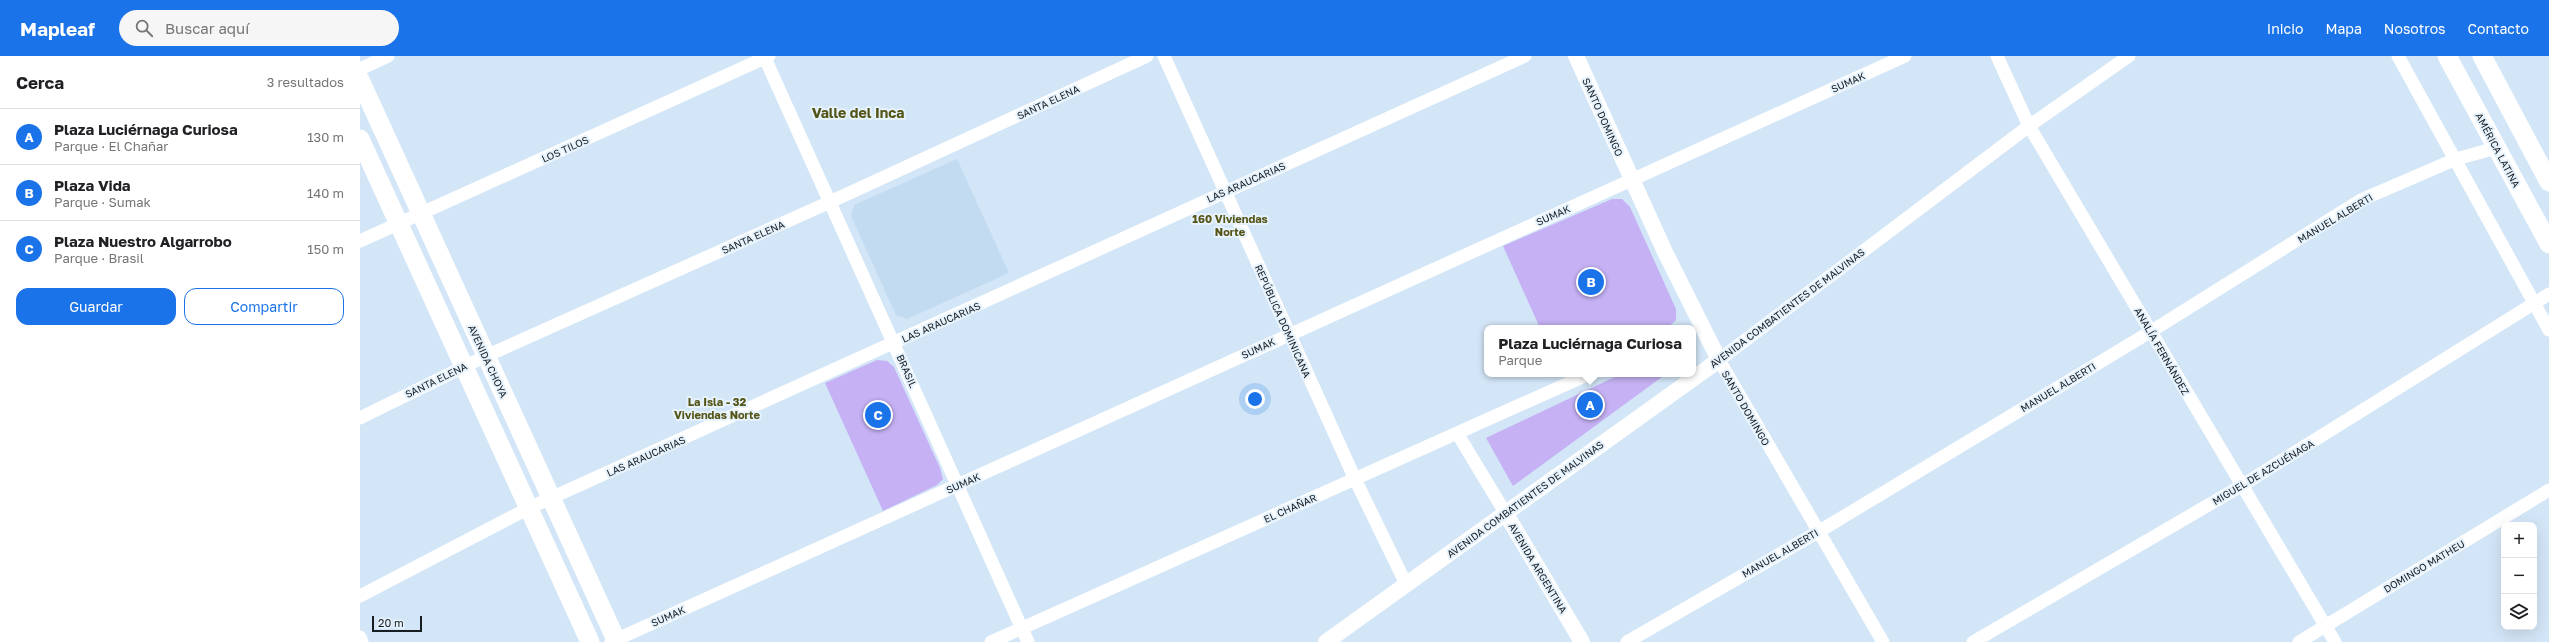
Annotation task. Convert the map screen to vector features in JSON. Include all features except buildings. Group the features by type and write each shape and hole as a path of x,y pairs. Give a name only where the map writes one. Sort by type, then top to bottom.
{"main road":[{"name":"AMÉRICA LATINA","path":"2447,56 2549,244"},
{"path":"2482,56 2549,182"},
{"name":"AVENIDA CHOYA","path":"360,80 615,641"},
{"path":"360,139 590,642"}],"street":[{"path":"360,69 388,56"},
{"name":"SANTA ELENA","path":"360,418 464,366 830,202 1147,56"},
{"name":"REPÚBLICA DOMINICANA","path":"1164,56 1355,479 1406,584"},
{"name":"LAS ARAUCARIAS","path":"360,596 529,508 1525,56"},
{"name":"SANTO DOMINGO","path":"1576,56 1696,325"},
{"name":"SUMAK","path":"615,641 1904,56"},
{"name":"ANALÍA FERNÁNDEZ","path":"1997,56 2029,126 2241,486 2335,642"},
{"name":"AVENIDA COMBATIENTES DE MALVINAS","path":"1696,377 2029,126 2129,56"},
{"path":"2398,56 2549,330"},
{"name":"BRASIL","path":"766,57 1028,642"},
{"name":"LOS TILOS","path":"360,241 766,57"},
{"name":"MANUEL ALBERTI","path":"1627,642 1818,532 2150,332 2361,200 2456,159 2496,148"},
{"name":"MIGUEL DE AZCUÉNAGA","path":"1973,642 2241,486 2549,294"},
{"name":"SANTO DOMINGO","path":"1696,326 1719,360 1883,642"},
{"name":"EL CHAÑAR","path":"991,642 1582,377"},
{"name":"AVENIDA COMBATIENTES DE MALVINAS","path":"1326,642 1695,377"},
{"name":"AVENIDA ARGENTINA","path":"1457,433 1582,642"},
{"name":"DOMINGO MATHEU","path":"2299,642 2549,490"},
{"path":"360,637 362,642"}],"shaded area":[{"path":"957,159 1009,273 907,319 896,315 851,216 854,205"},
{"path":"1612,199 1622,199 1630,207 1676,309 1676,320 1670,325 1539,325 1503,246"},
{"path":"877,360 887,361 894,367 940,468 943,479 937,485 883,511 825,383"},
{"path":"1615,377 1662,377 1513,486 1486,438"}],"place":[{"name":"Plaza Vida","path":"1591,282"},
{"name":"Plaza Luciérnaga Curiosa","path":"1590,405"},
{"name":"Plaza Nuestro Algarrobo","path":"878,415"}],"district":[{"name":"Valle del Inca","path":"858,113"},
{"name":"160 Viviendas Norte","path":"1230,225"},
{"name":"La Isla - 32 Viviendas Norte","path":"717,408"}]}
